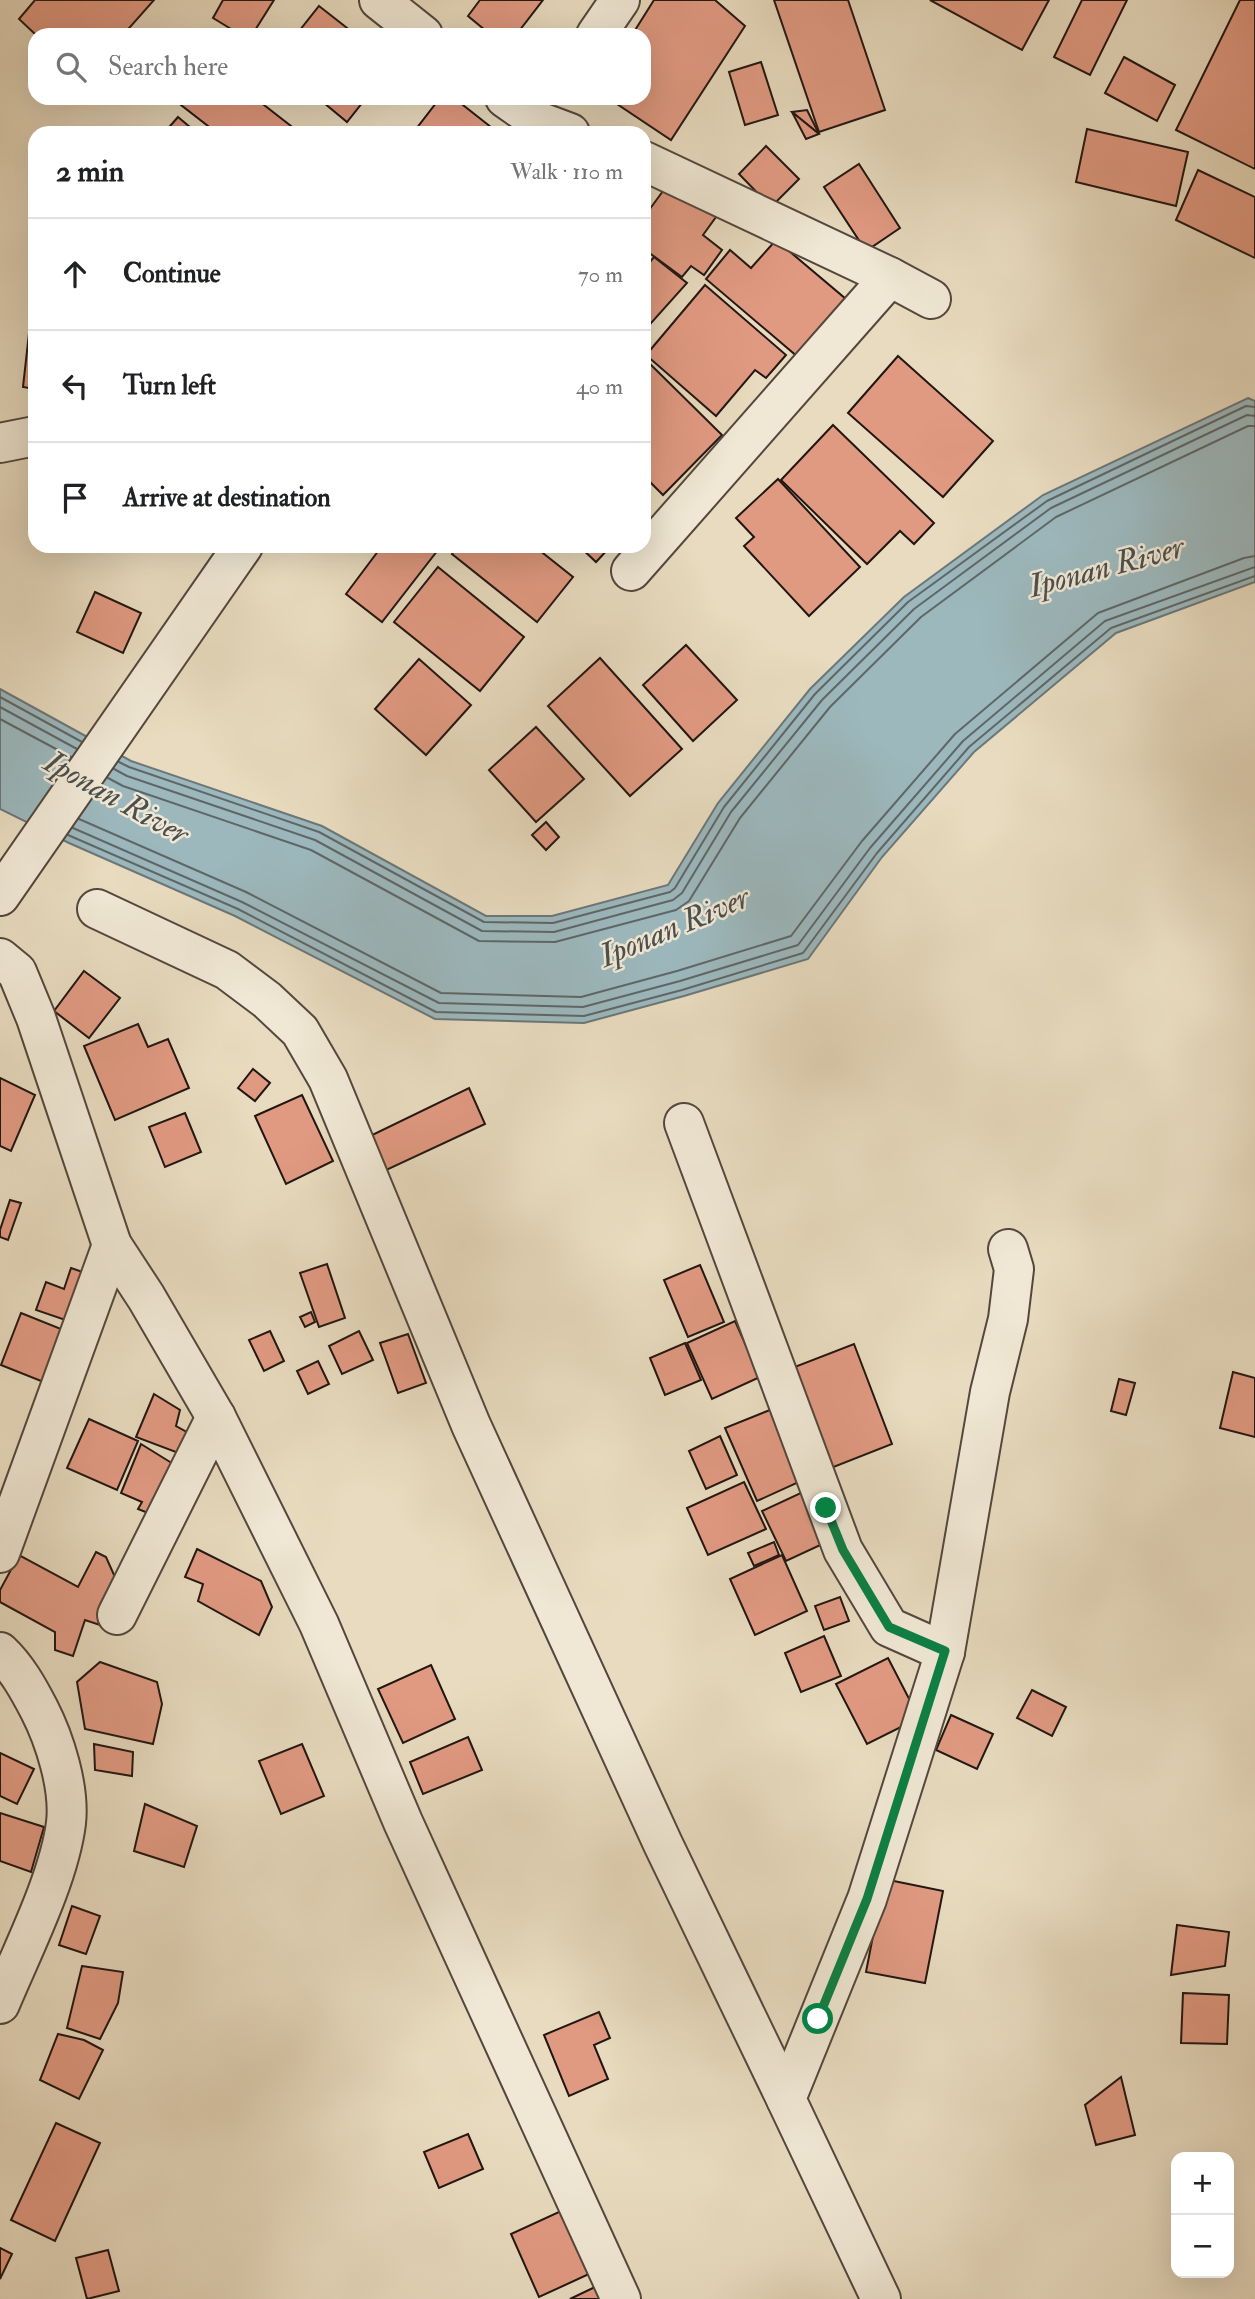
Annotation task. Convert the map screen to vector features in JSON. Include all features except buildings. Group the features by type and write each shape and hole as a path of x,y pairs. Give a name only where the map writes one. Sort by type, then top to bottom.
{"street":[{"path":"379,0 414,28"},
{"path":"601,28 620,0"},
{"path":"518,105 548,121"},
{"path":"651,164 931,299"},
{"path":"651,548 890,277"},
{"path":"0,443 28,437"},
{"path":"0,896 238,553"},
{"path":"631,571 647,553"},
{"path":"97,909 227,970 267,1000 300,1031 328,1079 471,1425 663,1844 881,2299"},
{"path":"0,958 18,972 36,1018 112,1245 146,1297 216,1418 319,1624 403,1822 621,2299"},
{"path":"684,1123 843,1550 889,1627 945,1651"},
{"path":"0,1553 112,1245"},
{"path":"786,2099 867,1899 945,1651 990,1392 1008,1319 1014,1269 1008,1249"},
{"path":"117,1615 216,1418"},
{"path":"0,1652 12,1663 50,1729 63,1780 66,1822 52,1878 0,2004"}],"water":[{"name":"Iponan River","path":"1248,398 1255,401 1255,582 1116,633 974,752 882,857 808,959 584,1023 435,1019 235,916 69,843 0,809 0,689 131,761 322,826 486,916 552,916 668,885 718,803 810,689 904,597 1043,495"}],"route":[{"path":"818,2019 867,1899 945,1651 889,1627 843,1550 826,1508"}]}
